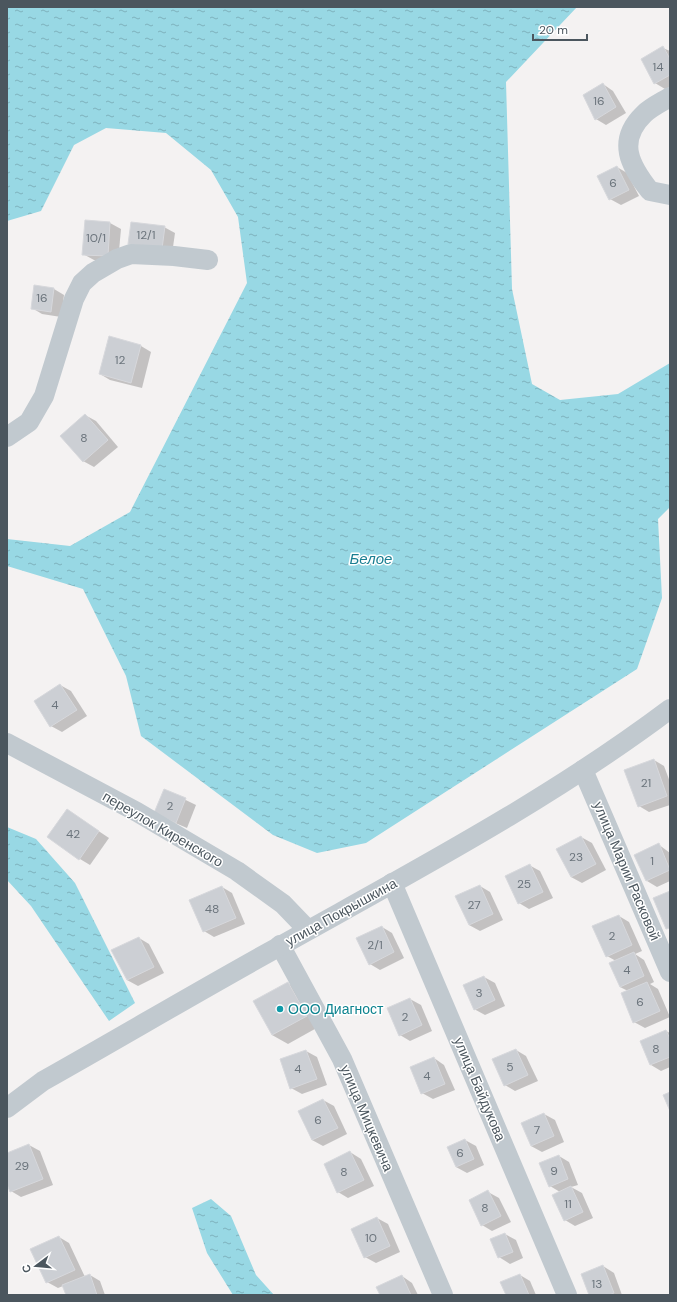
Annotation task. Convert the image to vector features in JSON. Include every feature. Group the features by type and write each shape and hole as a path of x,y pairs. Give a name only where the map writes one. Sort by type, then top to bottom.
{"street":[{"path":"670,97 644,114 629,134 628,151 636,173 650,191 670,195"},
{"path":"7,437 29,422 44,396 74,299 82,284 93,273 117,259 132,254 174,256 208,260"},
{"name":"улица Покрышкина","path":"7,1108 43,1081 280,945 492,827 583,770 670,709"},
{"name":"переулок Киренского","path":"7,742 137,812 237,871 283,904 308,930"},
{"name":"улица Марии Расковой","path":"583,770 670,972"},
{"name":"улица Байдукова","path":"392,883 567,1295"},
{"name":"улица Мицкевича","path":"280,945 342,1059 443,1295"}],"water":[{"name":"Белое","path":"7,7 577,7 506,82 512,289 532,384 560,400 618,394 670,363 670,507 658,519 662,598 637,669 366,843 317,853 273,835 141,736 126,676 83,589 7,566 7,539 70,546 130,512 247,283 238,217 211,170 166,133 106,128 74,145 41,211 7,221"},
{"path":"7,827 36,839 75,883 135,1003 109,1021 31,906 7,880"},
{"path":"211,1199 231,1216 256,1275 274,1295 233,1295 207,1253 192,1208"}],"building":[{"path":"663,46 670,59 670,75 654,84 641,59"},
{"path":"603,83 616,107 595,120 583,95"},
{"path":"617,166 629,190 609,200 597,176"},
{"path":"85,220 110,222 108,256 82,255"},
{"path":"131,222 165,226 162,249 128,244"},
{"path":"34,285 54,288 51,312 31,309"},
{"path":"109,336 141,345 131,383 99,374"},
{"path":"85,414 108,440 83,462 60,436"},
{"path":"60,684 77,710 50,727 34,701"},
{"path":"654,759 667,796 638,807 624,770"},
{"path":"164,789 186,798 176,823 154,813"},
{"path":"67,809 99,831 79,860 47,837"},
{"path":"581,836 596,864 571,877 556,849"},
{"path":"659,843 670,870 646,881 634,855"},
{"path":"530,864 543,892 518,904 505,876"},
{"path":"480,885 493,914 469,925 455,896"},
{"path":"222,886 236,918 203,932 189,900"},
{"path":"670,891 670,928 666,929 653,898"},
{"path":"619,915 632,945 606,957 592,926"},
{"path":"382,926 394,952 369,965 356,938"},
{"path":"139,937 154,967 127,980 111,950"},
{"path":"634,952 644,976 620,987 609,963"},
{"path":"484,976 495,1000 474,1010 463,985"},
{"name":"ООО Диагност","path":"288,982 307,1016 272,1035 253,1001"},
{"path":"647,982 660,1011 633,1023 621,993"},
{"path":"410,998 422,1025 399,1036 387,1008"},
{"path":"666,1030 670,1039 670,1057 650,1065 640,1041"},
{"path":"516,1049 528,1075 504,1086 492,1059"},
{"path":"306,1050 317,1079 290,1089 280,1059"},
{"path":"434,1057 445,1084 421,1094 410,1067"},
{"path":"670,1092 670,1111 663,1095"},
{"path":"323,1099 338,1128 312,1140 298,1111"},
{"path":"544,1113 554,1136 531,1146 521,1123"},
{"path":"465,1139 474,1159 456,1167 447,1147"},
{"path":"29,1144 43,1179 10,1192 7,1184 7,1153"},
{"path":"350,1151 364,1180 337,1193 324,1164"},
{"path":"559,1155 568,1179 549,1187 539,1163"},
{"path":"571,1186 583,1212 564,1221 552,1195"},
{"path":"488,1190 501,1216 481,1226 469,1200"},
{"path":"377,1217 390,1246 364,1258 351,1229"},
{"path":"505,1233 513,1252 498,1258 490,1239"},
{"path":"59,1236 75,1270 46,1283 30,1249"},
{"path":"603,1265 614,1293 609,1295 589,1295 581,1274"},
{"path":"90,1274 97,1295 66,1295 62,1285"},
{"path":"520,1274 529,1295 506,1295 500,1282"},
{"path":"402,1275 411,1295 380,1295 376,1287"}],"place":[{"name":"ООО Диагност","path":"280,1009"}]}
